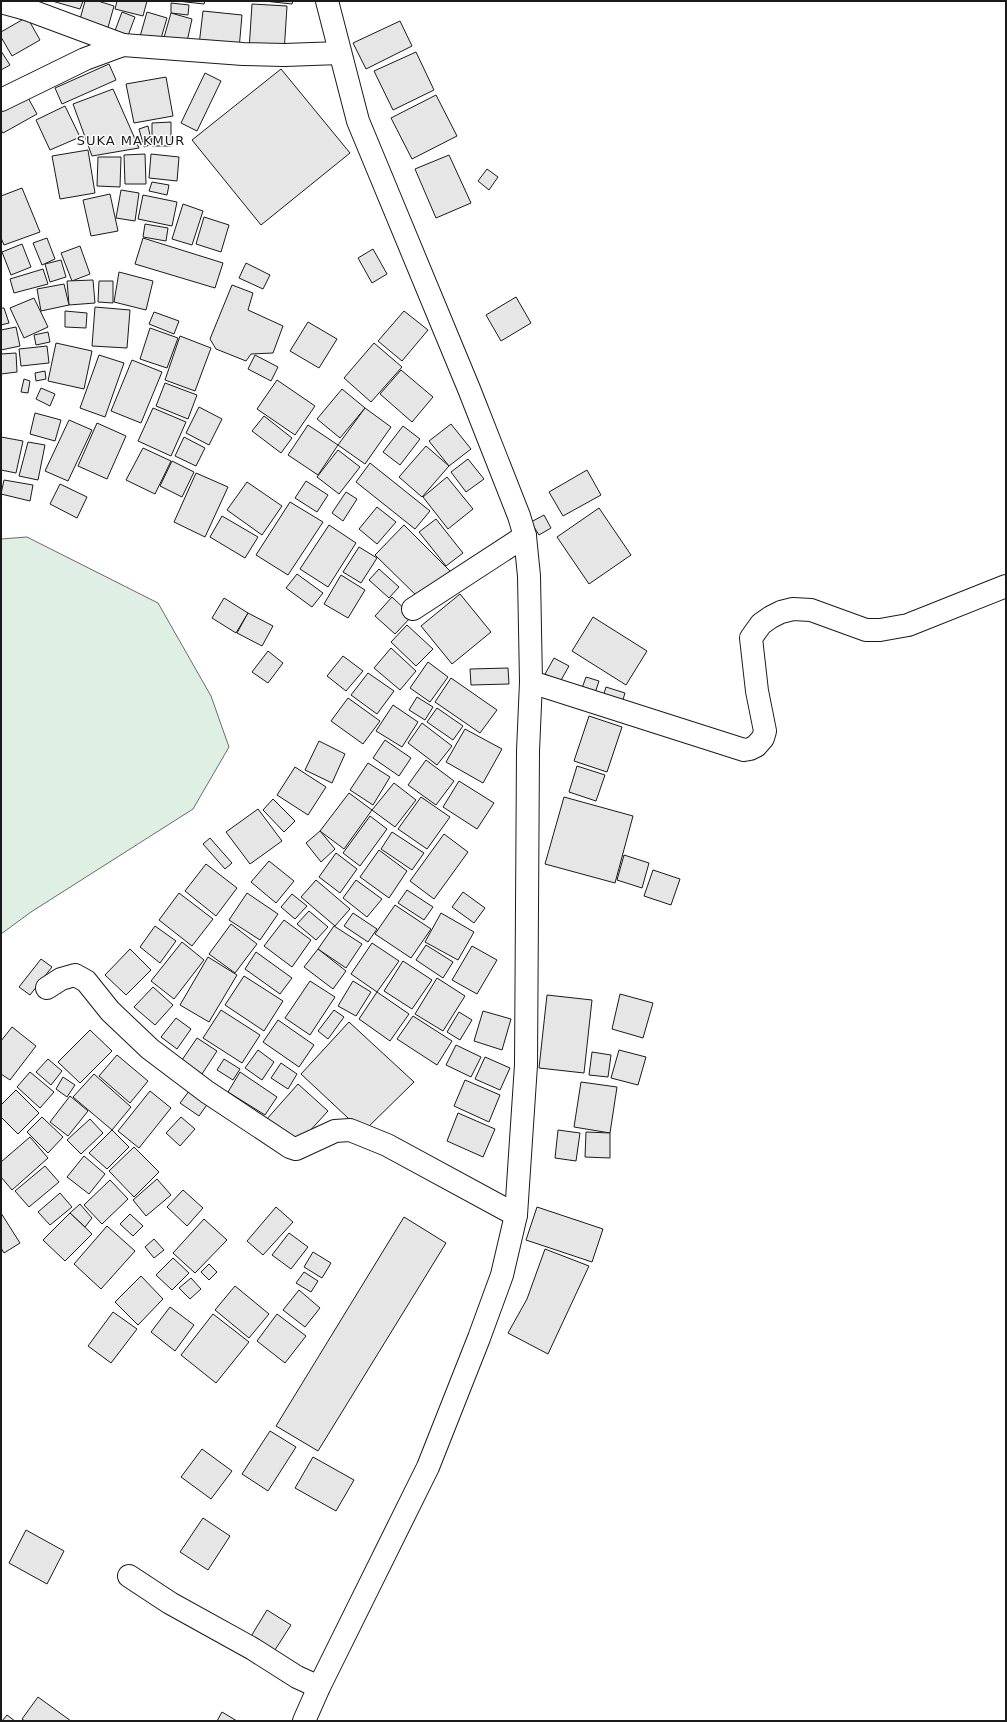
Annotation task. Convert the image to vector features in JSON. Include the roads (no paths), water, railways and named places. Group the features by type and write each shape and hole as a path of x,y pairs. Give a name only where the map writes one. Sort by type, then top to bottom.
{"street":[{"path":"304,1721 319,1687 428,1467 480,1338 502,1275 516,1215 526,1065 528,751 531,682 529,576 525,536 519,516 469,389 358,121 327,1"},
{"path":"1,2 26,9 123,45 243,54 284,55 340,53"},
{"path":"1,100 85,59 123,45"},
{"path":"413,609 525,536"},
{"path":"531,682 744,750 750,749 756,746 765,731 757,690 751,638 755,631 766,620 781,612 794,609 811,610 866,630 880,630 908,625 1006,586"},
{"path":"47,988 61,979 75,975 86,981 110,1011 150,1049 207,1092 290,1147 296,1149 335,1131 350,1130 387,1145 516,1215"},
{"path":"129,1576 170,1603 253,1649 297,1676 319,1687"}],"district":[{"name":"SUKA MAKMUR","path":"131,140"}]}
